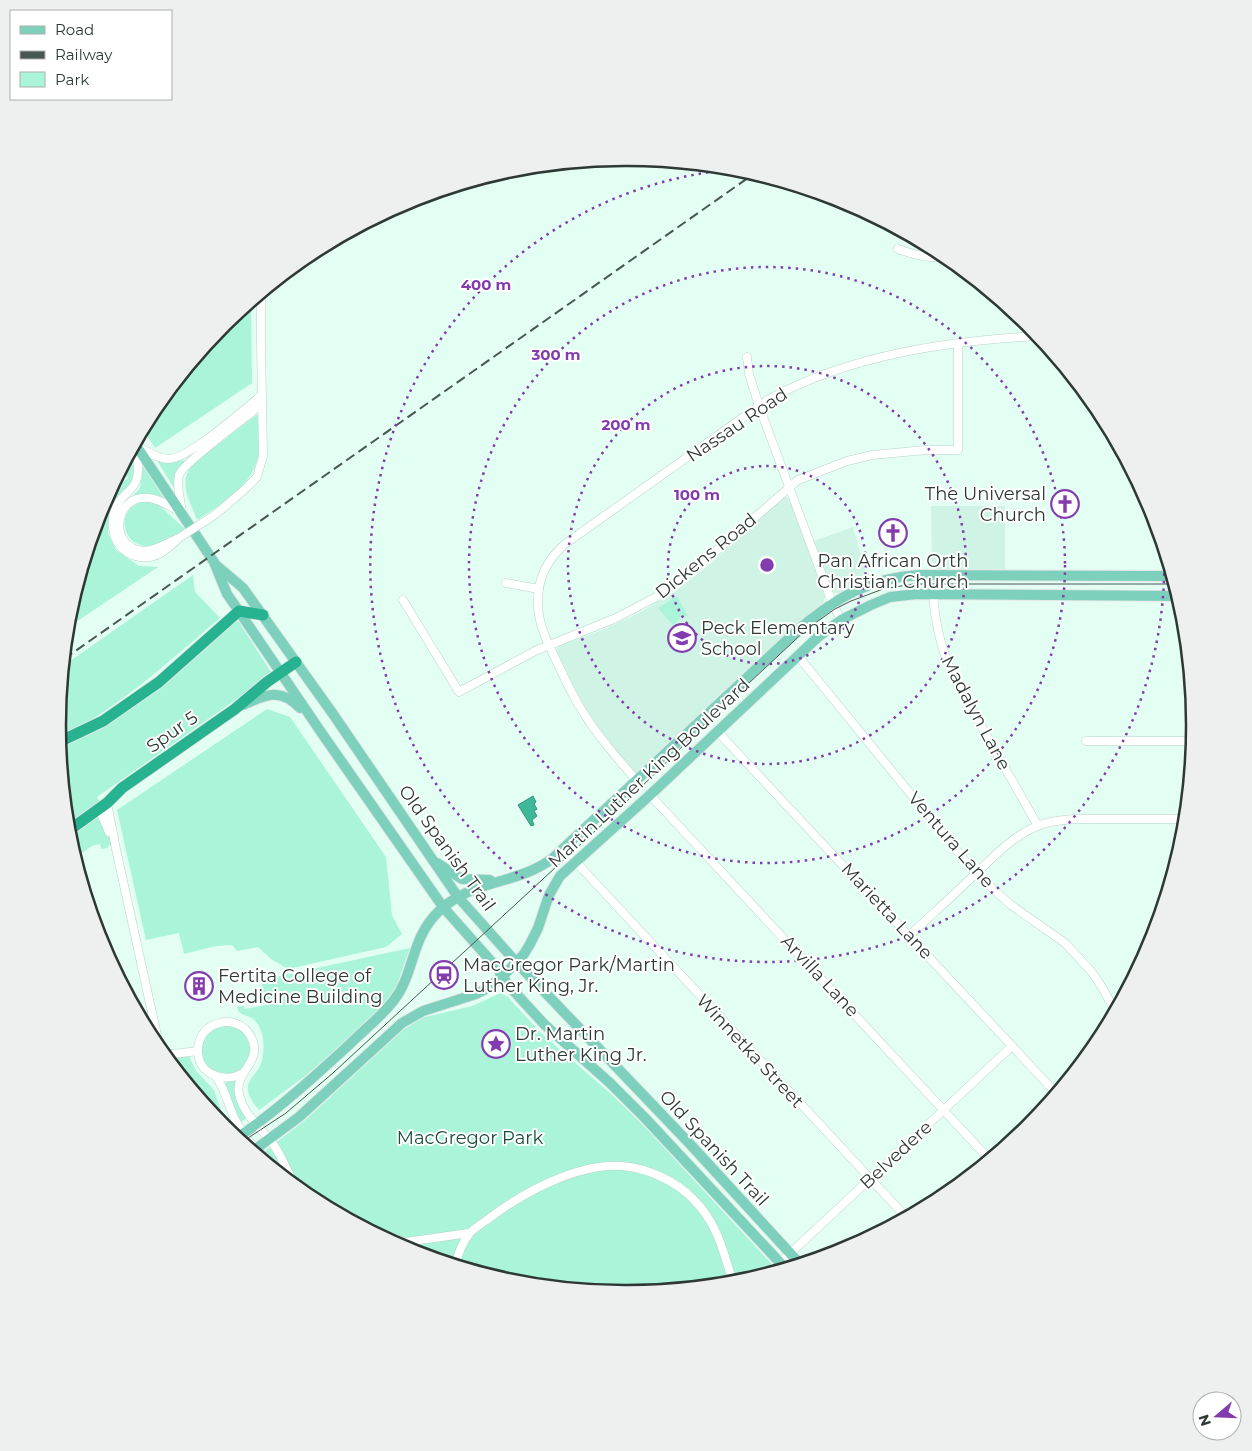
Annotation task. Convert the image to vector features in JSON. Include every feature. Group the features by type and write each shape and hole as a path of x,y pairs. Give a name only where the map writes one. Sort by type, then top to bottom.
{"highway":[{"path":"66,739 103,722 159,682 239,611 262,615"},
{"name":"Spur 5","path":"75,826 103,806 122,788 296,662"}],"main road":[{"name":"Old Spanish Trail","path":"139,450 214,562 227,594 443,907 508,985 545,1025 610,1083 645,1118 780,1263"},
{"name":"Old Spanish Trail","path":"214,562 243,588 458,897 516,962 690,1144 795,1259"},
{"name":"Martin Luther King Boulevard","path":"244,1134 305,1085 390,1005 401,990 419,938 443,907 458,897 488,883 522,875 543,866 637,781 800,628 832,602 871,584 905,576 1165,576"},
{"name":"Martin Luther King Boulevard","path":"259,1147 306,1110 402,1023 423,1011 476,994 486,989 502,976 524,954 535,936 547,901 560,876 650,795 818,637 841,620 890,597 933,593 1170,596"},
{"path":"235,708 268,694 286,697 294,702 312,725 323,735"},
{"path":"432,860 462,879 486,880 517,874 522,875"}],"street":[{"path":"898,249 913,255 933,258"},
{"path":"182,513 148,497 135,499 126,505 119,517 122,537 129,546 136,549 151,550 179,538 216,514 257,477 264,456 261,302"},
{"name":"Nassau Road","path":"549,645 541,624 538,608 539,588 543,572 550,561 565,544 759,406 785,390 832,371 880,357 983,340 1028,337"},
{"name":"Dickens Road","path":"403,600 459,692 549,645 616,618 656,597 682,580 798,480 818,471 872,455 917,450 958,450 958,344"},
{"path":"747,358 749,374 759,406 832,602 841,620"},
{"path":"140,447 167,459 177,458 191,451 262,395"},
{"path":"182,513 178,484 180,473 194,458 262,404"},
{"path":"137,454 138,467 136,481 131,490 120,501 113,516 112,526 116,540 125,551 142,558 153,557 168,549 179,538"},
{"path":"506,582 539,588"},
{"name":"Madalyn Lane","path":"933,593 936,628 947,663 1038,826"},
{"path":"549,645 581,709 606,744 637,781"},
{"name":"Ventura Lane","path":"798,656 976,874 1011,905 1065,943 1091,971 1111,1004"},
{"name":"Marietta Lane","path":"718,731 1052,1089"},
{"path":"1086,741 1186,741"},
{"name":"Arvilla Lane","path":"650,795 985,1154"},
{"path":"103,806 115,843 155,1027"},
{"path":"910,935 1007,844 1038,826 1074,819 1178,819"},
{"name":"Winnetka Street","path":"575,861 901,1213"},
{"path":"238,1129 223,1086 204,1067 198,1051 200,1038 208,1028 214,1024 227,1021 240,1025 250,1034 254,1047 252,1060 242,1073 238,1087 240,1097 256,1124 273,1144 288,1172"},
{"name":"Belvedere","path":"785,1262 790,1254 1012,1046"},
{"path":"174,1054 198,1051"},
{"path":"216,1077 233,1077 242,1073"},
{"path":"457,1259 470,1233 517,1198 542,1185 595,1168 615,1166 633,1168 653,1174 683,1190 702,1208 719,1238 730,1275"},
{"path":"409,1242 470,1233"}],"shaded area":[{"name":"Peck Elementary School","path":"786,497 790,500 825,596 823,603 641,771 637,773 633,771 602,732 580,700 556,651 557,649 559,646 600,631 637,614 676,591 716,559 782,498"},
{"path":"931,506 1005,506 1005,571 932,570"},
{"path":"853,527 868,581 839,593 834,593 814,541"},
{"path":"533,796 537,809 534,811 537,816 532,820 534,825 531,826 518,805"}],"green space":[{"path":"251,310 252,383 155,448 147,436 161,415 205,356"},
{"path":"256,415 259,415 259,450 257,462 252,473 237,491 197,520 186,492 185,485 188,471 193,464"},
{"path":"156,459 168,463 185,460 176,479 176,487 174,488"},
{"path":"132,462 136,475 129,490 116,499 109,516 108,533 116,550 139,566 158,567 76,622 85,581 96,546 122,483 128,478 126,474"},
{"path":"143,467 145,467 164,498 148,494 133,496 140,488"},
{"path":"149,500 160,506 185,529 154,545 140,545 132,540 127,534 125,518 129,510 137,504"},
{"path":"193,575 195,592 220,618 123,698 66,734 67,689 70,661"},
{"path":"677,596 688,616 682,616 673,625 658,608"},
{"path":"236,621 239,622 271,672 271,675 97,797 100,802 74,820 67,745 91,732 169,681"},
{"path":"267,709 290,717 386,857 392,915 402,934 386,947 288,969 271,959 258,947 237,951 232,945 216,946 184,954 179,933 146,940 117,810"},
{"path":"96,817 104,821 112,844 108,848 101,849 100,844 92,846 81,854 76,830"},
{"path":"410,948 394,993 382,1009 304,1077 259,1110 251,1098 248,1086 262,1061 264,1048 262,1034 257,1023 239,1012 237,1007 244,1006 245,1009 266,1005 261,980"},
{"name":"MacGregor Park","path":"501,993 508,997 541,1033 611,1094 644,1126 773,1265 699,1280 663,1284 626,1285 589,1284 553,1280 481,1266 446,1256 378,1228 315,1191 285,1170 264,1152 303,1122 403,1030 421,1018 472,1006"},
{"path":"226,1025 236,1027 244,1032 249,1040 251,1050 249,1060 244,1068 236,1073 226,1075 216,1073 208,1068 203,1060 201,1050 203,1040 208,1032 216,1027"},
{"path":"189,1056 196,1071 214,1090 222,1112 205,1095 176,1058"},
{"path":"234,1080 236,1083 236,1097 247,1118 241,1122 225,1084 227,1081"}],"tram line":[{"path":"248,1138 286,1113 333,1073 622,806 706,723 808,628 835,609 883,589 913,584 1168,584"}],"railway":[{"path":"71,654 746,179"}],"place":[{"name":"The Universal Church","path":"1065,504"},
{"name":"Pan African Orth Christian Church","path":"893,533"},
{"name":"Peck Elementary School","path":"682,638"},
{"name":"MacGregor Park/Martin Luther King, Jr.","path":"444,975"},
{"name":"Fertita College of Medicine Building","path":"199,986"},
{"name":"Dr. Martin Luther King Jr.","path":"496,1044"}]}
